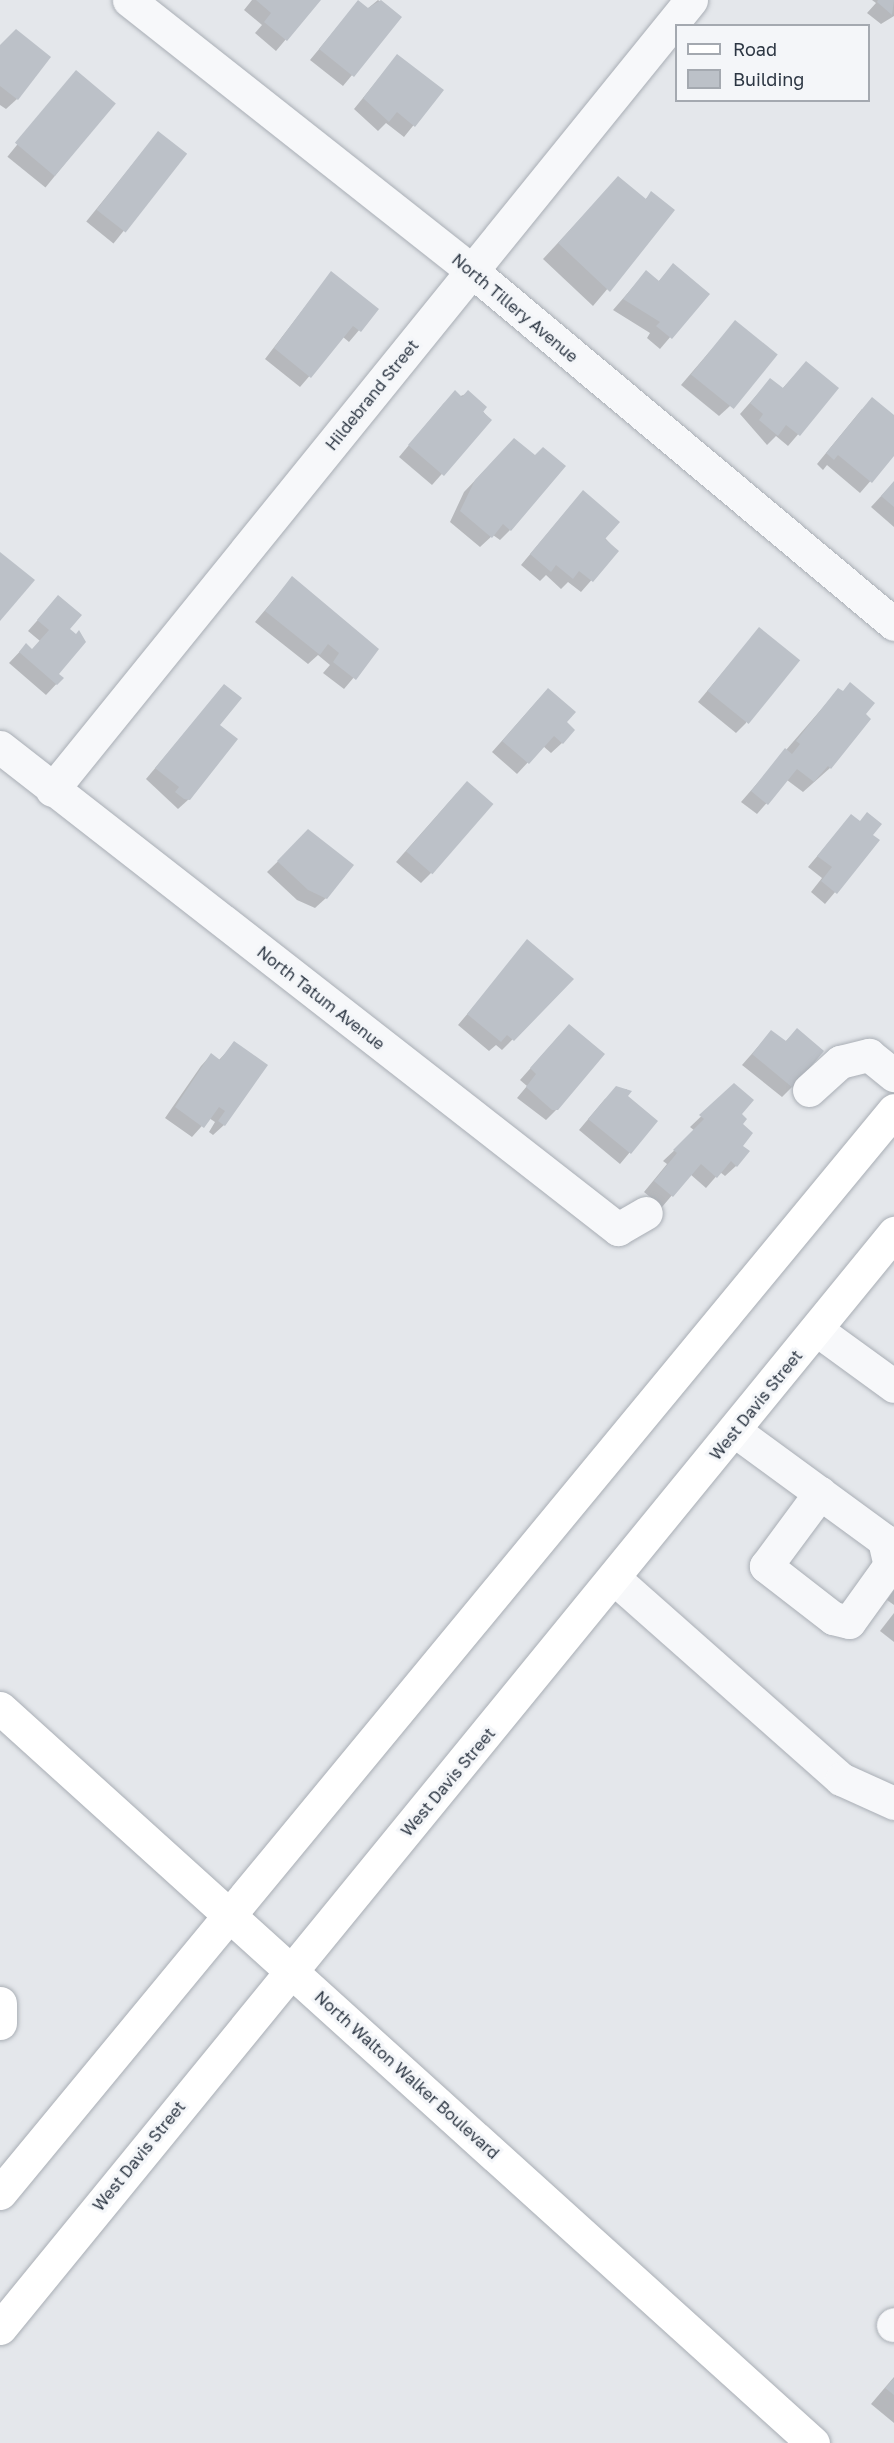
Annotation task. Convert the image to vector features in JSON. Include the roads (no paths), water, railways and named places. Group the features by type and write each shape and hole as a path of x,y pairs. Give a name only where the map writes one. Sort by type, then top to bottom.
{"main road":[{"path":"0,2193 894,1110"},
{"name":"West Davis Street","path":"0,2328 291,1970 615,1579 894,1233"},
{"name":"North Walton Walker Boulevard","path":"0,1708 813,2443"},
{"path":"0,2002 0,2023"}],"street":[{"name":"North Tillery Avenue","path":"129,0 472,271 894,624"},
{"name":"Hildebrand Street","path":"52,790 691,0"},
{"name":"North Tatum Avenue","path":"0,747 52,790 618,1229 646,1214"},
{"path":"809,1090 840,1062 869,1056 894,1075"},
{"path":"817,1330 894,1386"},
{"path":"735,1431 820,1493"},
{"path":"615,1579 841,1779 894,1803"}]}
